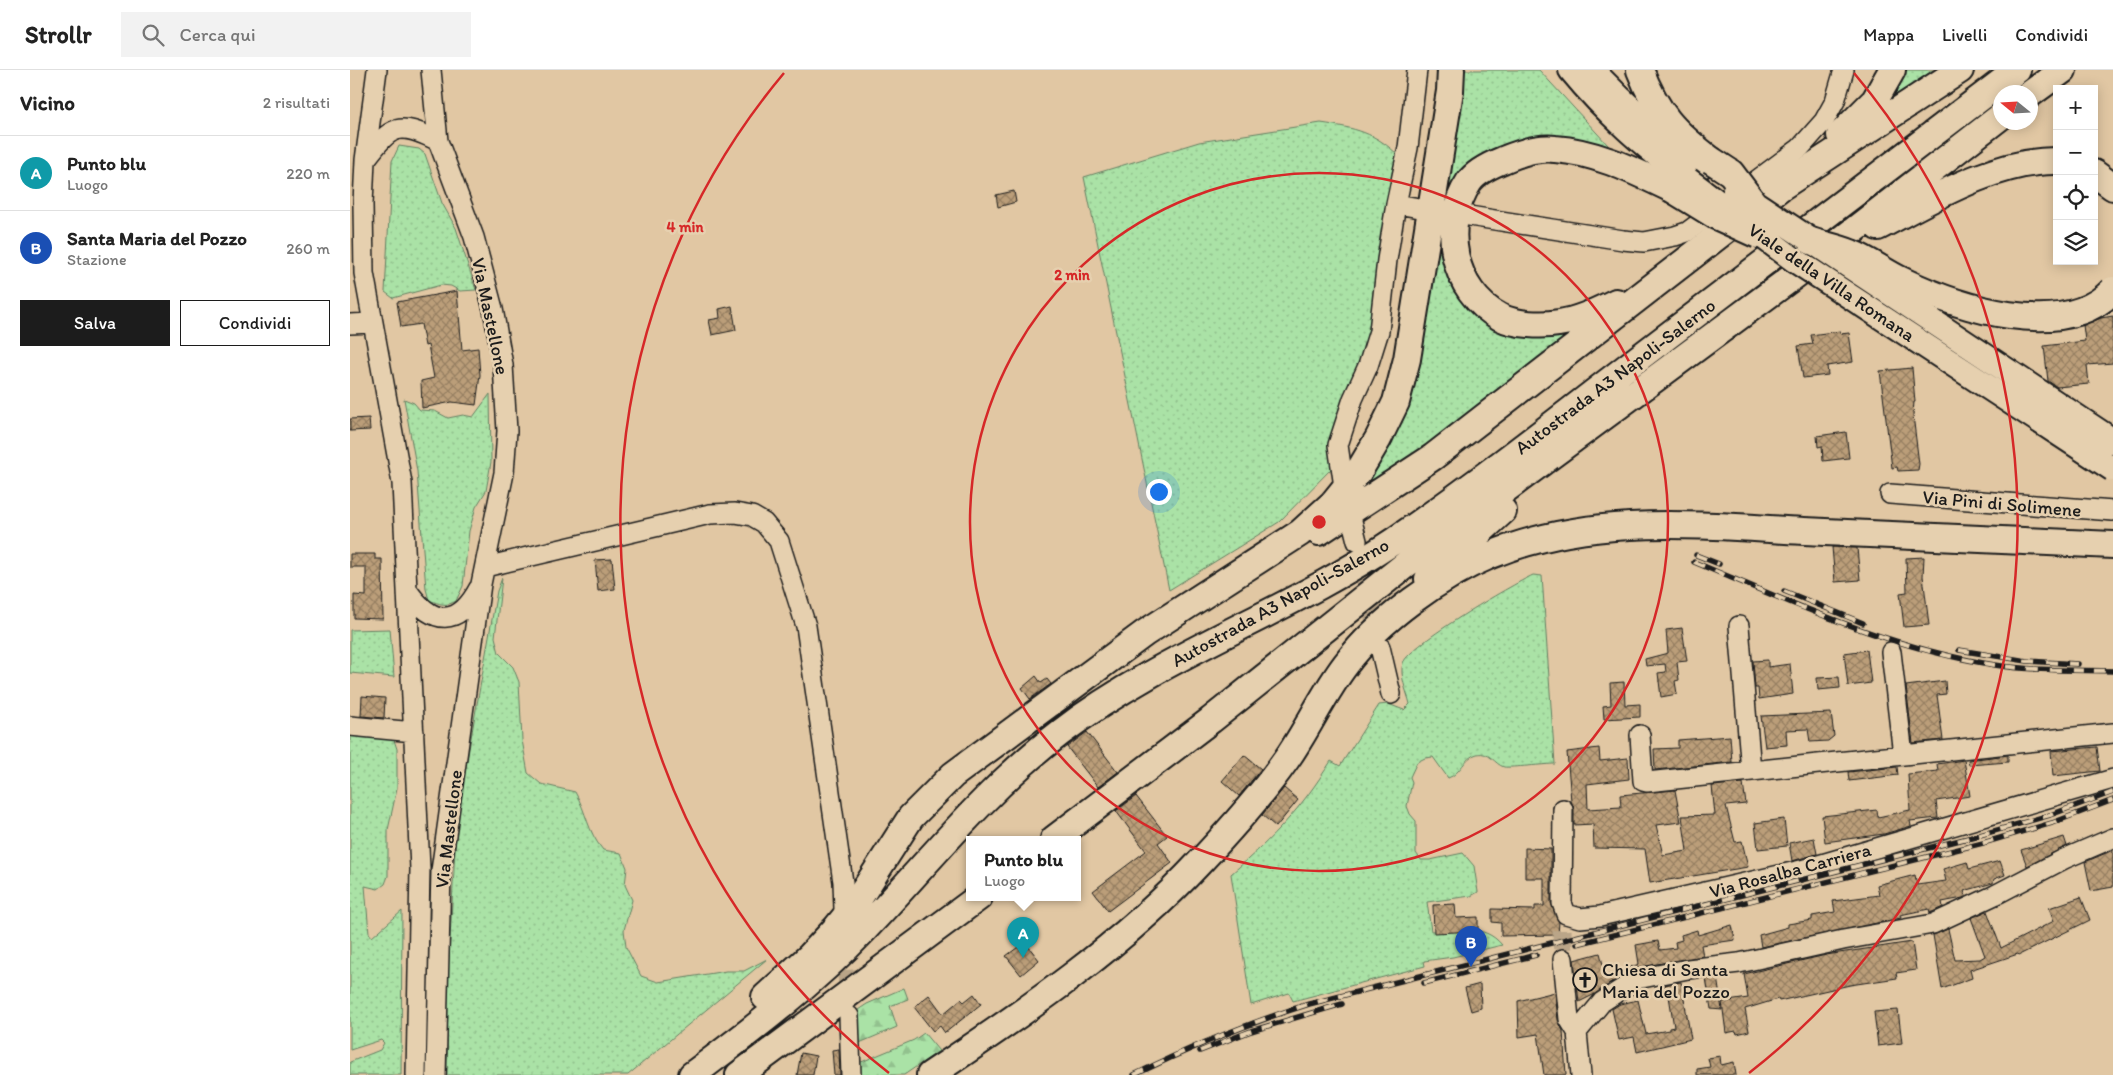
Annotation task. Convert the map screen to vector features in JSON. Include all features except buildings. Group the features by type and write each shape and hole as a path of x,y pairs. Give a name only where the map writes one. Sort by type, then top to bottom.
{"highway":[{"path":"674,1075 777,987 837,927 854,906 911,817 953,775 1145,633 1300,533 1333,503 1359,471 1378,439 1396,402 1407,359 1452,70"},
{"path":"1640,70 1658,111 1680,134 1694,174 1716,216 1758,235"},
{"path":"1215,589 1326,527 1433,457 1781,187 1859,117 1875,100 1892,70"},
{"path":"1781,187 1960,70"},
{"name":"Autostrada A3 Napoli-Salerno","path":"692,1075 756,1026 828,966 993,792 1058,734 1110,698 1173,660 1328,580 1396,539 1600,388 2017,70"},
{"path":"2038,88 2063,70"},
{"name":"Autostrada A3 Napoli-Salerno","path":"1058,836 1211,720 1429,546 1633,395 1814,250 1993,122"},
{"path":"1662,281 1582,318 1558,324 1527,324 1500,317 1477,299 1459,274 1453,242 1455,212 1470,181 1493,164 1518,153 1552,148 1584,152 1620,165 1694,174 1730,173 1752,201"},
{"path":"1814,250 1997,172 2051,161"},
{"path":"2097,175 2113,187"},
{"path":"1814,250 1851,253 1901,280 1927,291 1965,305 1997,313 2022,316 2068,314 2085,311 2113,290"},
{"path":"930,1075 1058,986 1159,903 1232,828 1284,763 1344,667 1375,642 1460,549 1633,395"},
{"path":"1375,642 1397,613 1442,582 1490,556 1541,539 1593,528 1626,525 1700,526 2113,546"},
{"path":"739,1075 973,901"},
{"path":"956,1075 1023,1020 1058,986"}],"main road":[{"path":"1571,70 1606,111 1641,143 1694,174"},
{"path":"1592,70 1694,174"},
{"name":"Viale della Villa Romana","path":"1752,201 1814,250 2113,441"},
{"name":"Viale della Villa Romana","path":"1758,235 2113,469"}],"street":[{"name":"Via Mastellone","path":"377,70 365,160 363,204 364,273 402,483 420,869 416,1075"},
{"name":"Via Mastellone","path":"431,70 438,142 474,237 494,309 504,365 507,430 504,473 483,576 441,871 436,1075"},
{"path":"1343,480 1338,445 1379,331 1396,204 1408,148 1417,70"},
{"path":"1463,215 1623,240 1644,242 1675,236 1696,226 1800,148 1824,121 1835,101 1844,70"},
{"path":"365,160 384,135 399,128 414,129 438,142"},
{"path":"1396,204 1420,208"},
{"path":"350,324 373,323"},
{"name":"Via Pini di Solimene","path":"1890,494 2113,511"},
{"path":"483,576 710,514 735,513 752,516 764,523 779,541 806,626 842,873 844,909"},
{"path":"1352,522 1357,541"},
{"name":"Via Mastellone","path":"408,591 425,612 437,617 448,617 459,614 470,604 483,576"},
{"path":"1739,626 1751,771"},
{"path":"1375,642 1391,694"},
{"path":"1891,652 1903,755"},
{"path":"350,726 414,732"},
{"path":"1640,735 1645,782 2113,733"},
{"name":"Via Rosalba Carriera","path":"1563,809 1562,904 1564,922 1600,916 1800,870 2113,780"},
{"path":"1577,1032 1602,1002 1637,979 1739,962 1933,924 1995,895 2064,859 2113,838"},
{"path":"420,869 430,877 441,871"},
{"path":"1564,959 1568,1019 1577,1032 1582,1075"},
{"path":"849,1016 851,1075"}],"green space":[{"path":"1457,70 1539,70 1619,157 1553,144 1460,184 1463,295 1578,329 1361,495 1353,492 1383,445"},
{"path":"1900,70 1944,70 1897,99 1889,91"},
{"path":"1321,123 1364,132 1382,142 1400,157 1374,338 1333,467 1279,522 1169,590 1084,177 1199,142"},
{"path":"399,146 419,149 425,154 442,203 456,228 476,290 460,291 451,286 441,285 393,298 385,292 392,161"},
{"path":"490,394 491,462 486,491 476,507 469,531 463,586 456,601 449,604 440,604 429,600 426,589 417,471 404,399 414,403 420,410 435,411 448,418 463,415 473,417"},
{"path":"1533,575 1542,576 1555,764 1504,767 1485,754 1477,754 1469,758 1456,773 1448,778 1433,757 1425,758 1417,762 1410,777 1412,782 1407,806 1410,814 1416,821 1416,853 1421,860 1463,853 1474,866 1478,892 1471,896 1427,902 1431,931 1470,929 1487,933 1502,945 1453,957 1424,961 1425,966 1293,1001 1289,993 1251,1005 1231,874 1286,822 1309,794 1331,761 1340,766 1379,705 1388,704 1404,710 1410,704 1404,684 1402,668 1403,663 1410,654 1441,629 1504,590"},
{"path":"502,578 495,637 499,653 513,667 519,682 522,740 528,773 541,784 575,792 590,829 603,850 621,853 627,868 625,885 632,900 624,930 626,947 641,976 658,982 726,971 744,971 767,959 628,1075 447,1075 448,973 457,817 497,591"},
{"path":"390,629 394,677 350,673 350,630"},
{"path":"350,733 394,740 397,749 397,788 388,830 388,876 385,884 378,889 365,886 369,933 372,937 402,911 401,1075 350,1075 350,1062 380,1050 384,1043 381,1040 350,1050"},
{"path":"904,988 908,999 890,1006 897,1027 857,1044 855,1012 867,1004"},
{"path":"924,1033 939,1051 904,1075 861,1075 859,1063 914,1040"}],"tunnel":[{"path":"1359,550 1379,640"},
{"path":"1562,930 1563,959"},
{"path":"845,942 849,1004"}],"railway":[{"path":"1696,555 1719,564"},
{"path":"1694,562 1804,608 1917,648 2010,667 2113,671"},
{"path":"1784,591 1863,623"},
{"path":"1959,650 2027,661 2078,664"},
{"path":"1134,1075 1220,1036 1309,1004 1980,835 2050,815 2113,792"},
{"path":"1577,944 1983,843 2052,823 2113,800"},
{"path":"1424,983 1536,955"},
{"path":"1200,1051 1251,1031 1342,1004"}],"place":[{"name":"Punto blu","path":"1023,958"},
{"name":"Santa Maria del Pozzo","path":"1471,967"},
{"name":"Chiesa di Santa Maria del Pozzo","path":"1585,980"}]}
